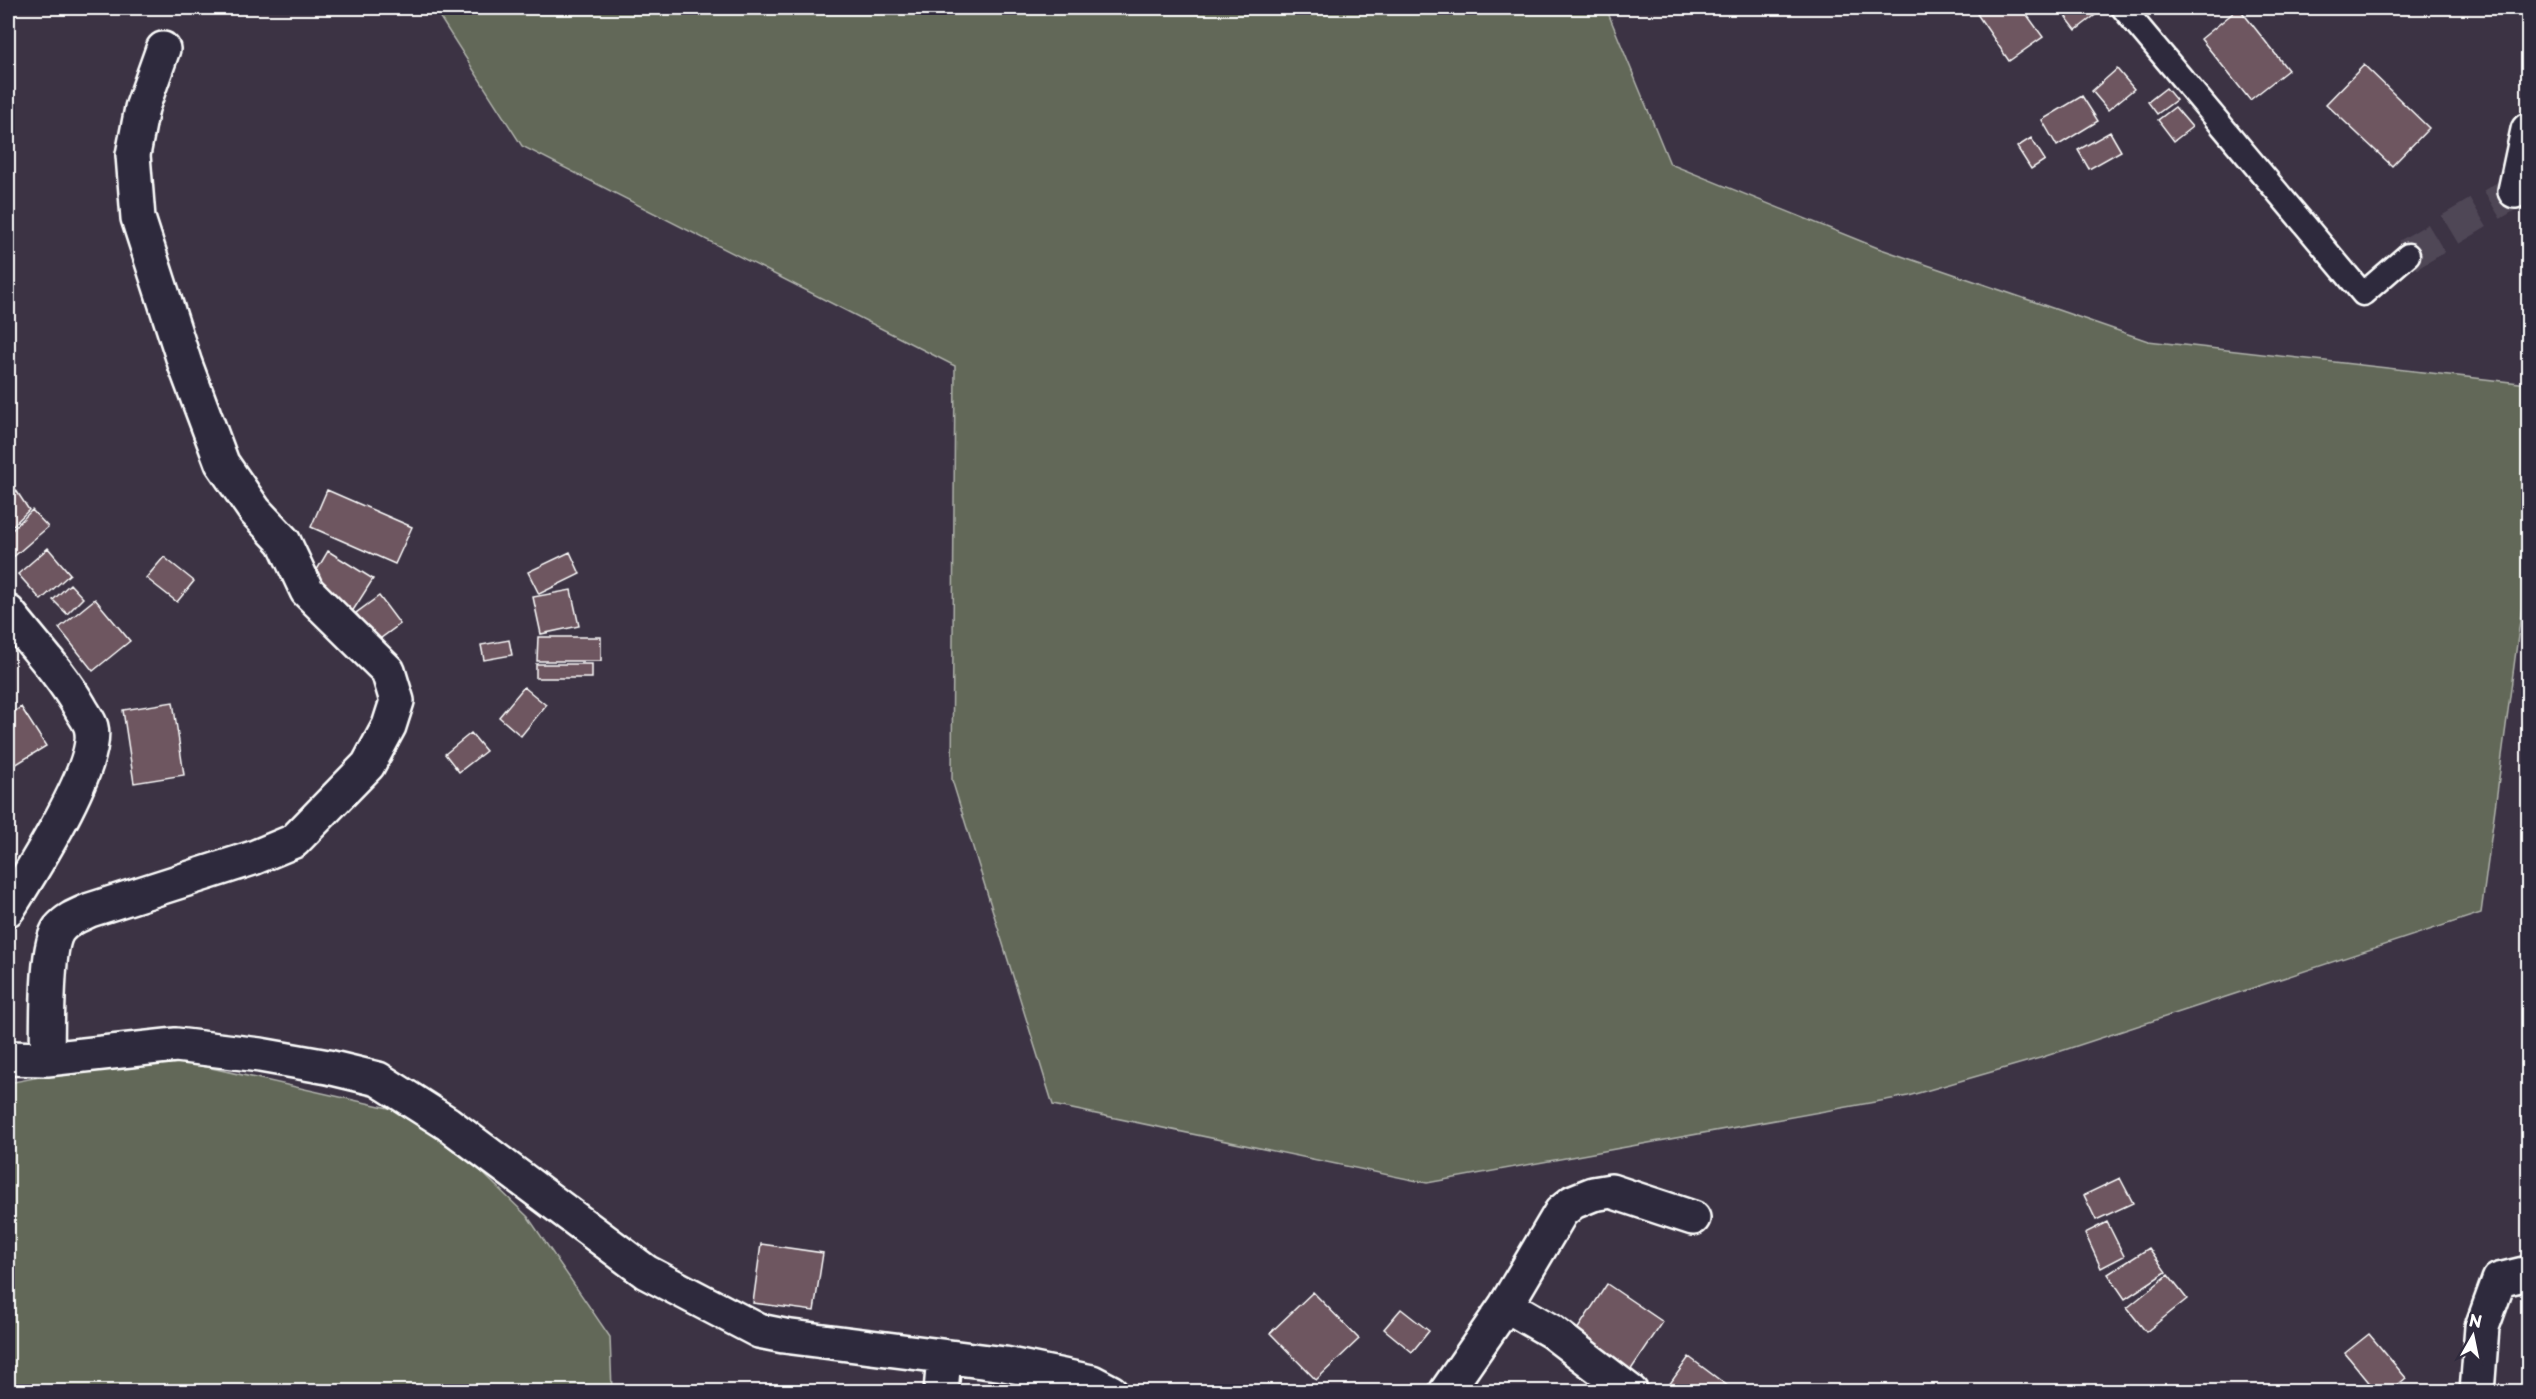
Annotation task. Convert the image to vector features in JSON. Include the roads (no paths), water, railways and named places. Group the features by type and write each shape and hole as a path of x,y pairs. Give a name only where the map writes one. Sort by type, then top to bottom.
{"street":[{"path":"47,1059 51,952 58,931 71,918 90,910 253,858 294,841 368,765 389,726 397,701 388,671 307,591 284,542 255,511 222,463 185,364 138,218 133,155 142,108 163,49"},
{"path":"2515,191 2529,130"},
{"path":"8,612 68,687 91,727 91,752 40,856 8,909"},
{"path":"8,1058 47,1059 176,1045 260,1055 328,1067 378,1080 447,1123 646,1272 759,1331 1005,1364 1092,1382 1111,1392"},
{"path":"1446,1392 1506,1305 1561,1212 1573,1202 1593,1194 1611,1191 1693,1218"},
{"path":"2477,1392 2482,1327 2499,1280 2529,1273"},
{"path":"1506,1305 1551,1331 1631,1392"},
{"path":"941,1392 944,1357"}],"lane":[{"path":"2123,8 2363,294 2408,255"}],"tunnel":[{"path":"2408,255 2515,191"}]}
